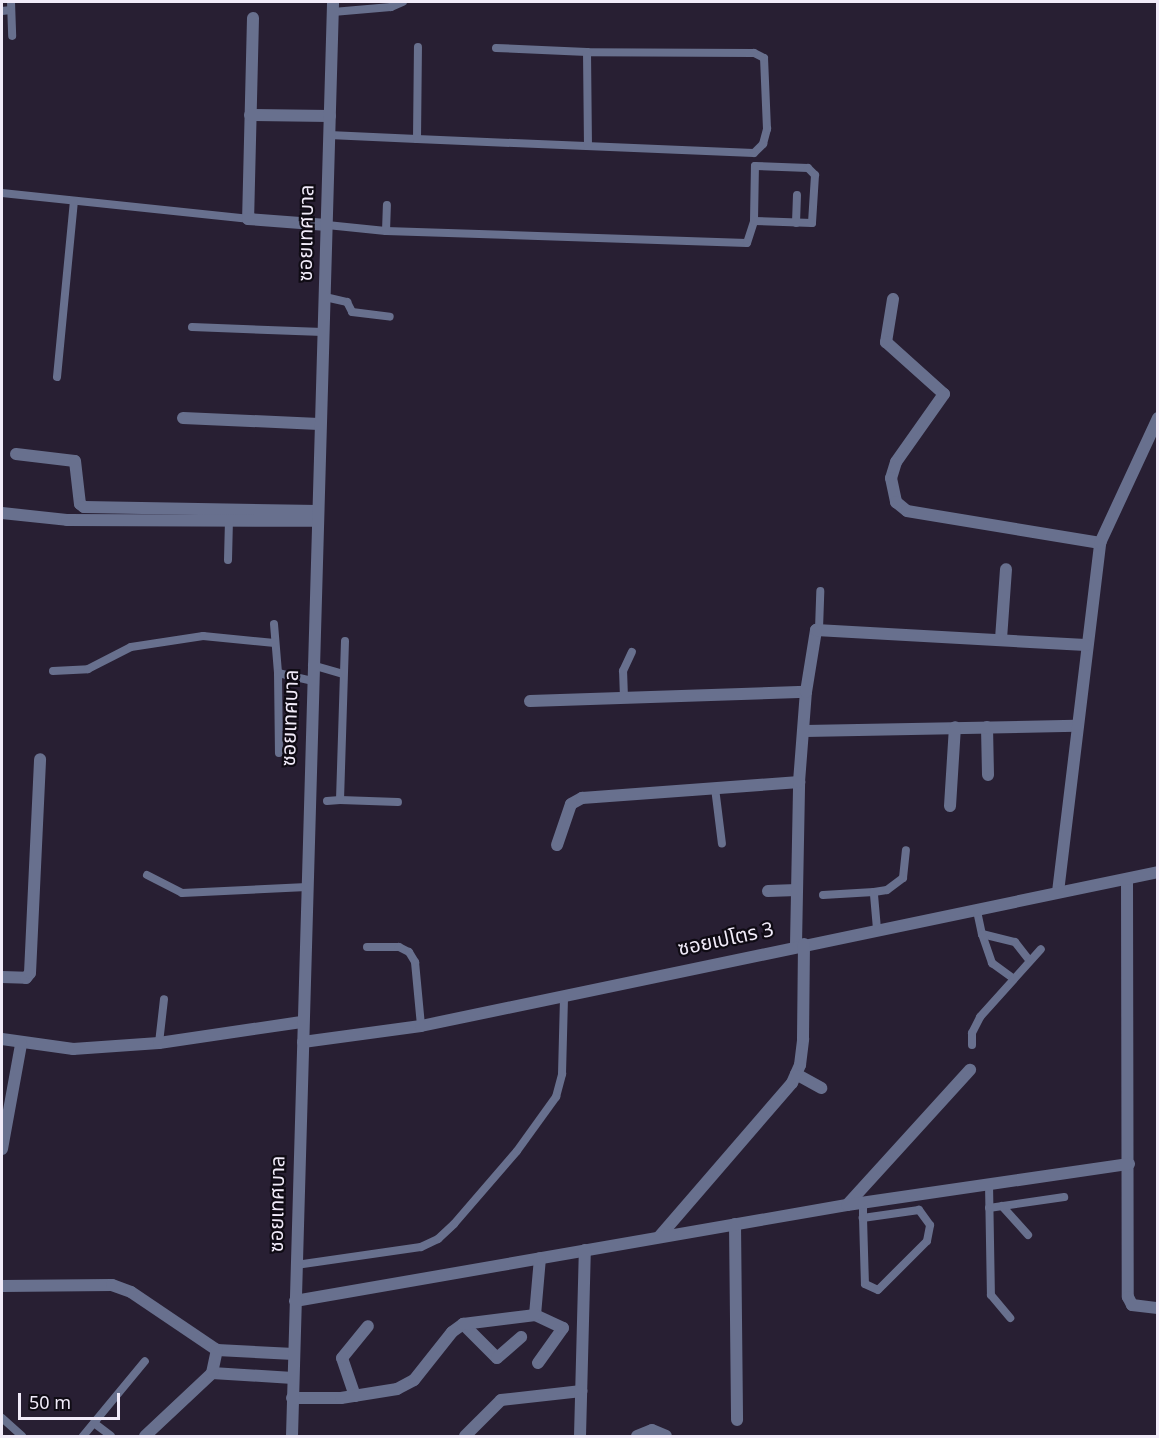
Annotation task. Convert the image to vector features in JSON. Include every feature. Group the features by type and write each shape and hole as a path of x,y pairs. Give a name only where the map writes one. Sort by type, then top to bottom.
{"street":[{"name":"ซอยเทศบาล","path":"292,1437 312,664 333,7"},
{"path":"253,18 248,219 327,225"},
{"path":"250,115 330,116"},
{"path":"893,299 886,342 944,394 892,471 891,488 897,502 907,511 1100,543"},
{"path":"183,418 319,424"},
{"path":"1058,892 1076,726 1100,543 1158,418"},
{"path":"16,454 75,461 80,504 84,507 318,516"},
{"path":"2,513 67,520 318,516"},
{"path":"1001,639 1006,569"},
{"path":"659,1237 796,1074 803,1039 797,890 799,782 813,634 819,629 1086,645"},
{"path":"530,701 806,692"},
{"path":"805,731 1076,726"},
{"path":"950,806 955,727"},
{"path":"987,727 988,775"},
{"path":"2,977 26,978 30,973 40,759"},
{"path":"557,845 571,804 582,798 799,782"},
{"name":"ซอยเปโตร 3","path":"303,1042 421,1026 800,944 977,911 1158,872"},
{"path":"1127,879 1128,1297 1132,1305 1158,1308"},
{"path":"768,891 797,890"},
{"path":"2,1039 21,1044 73,1049 159,1043 302,1022"},
{"path":"2,1149 21,1044"},
{"path":"847,1205 970,1070"},
{"path":"796,1074 821,1088"},
{"path":"295,1301 847,1205 1129,1164"},
{"path":"735,1224 737,1420"},
{"path":"580,1437 585,1250"},
{"path":"535,1315 540,1258"},
{"path":"2,1286 120,1287 217,1350 294,1354"},
{"path":"292,1398 355,1396 406,1386 452,1332 463,1324 535,1315 563,1328 538,1363"},
{"path":"463,1324 497,1358 521,1337"},
{"path":"355,1396 342,1358 368,1326"},
{"path":"145,1437 212,1372 217,1350"},
{"path":"212,1372 293,1378"},
{"path":"465,1437 501,1400 581,1390"},
{"path":"637,1437 652,1430 666,1437"}],"lane":[{"path":"333,7 391,7 404,2"},
{"path":"2,11 11,6 12,36"},
{"path":"417,139 418,47"},
{"path":"329,135 754,153 763,144 767,129 764,58 760,54 587,52 496,48"},
{"path":"587,52 588,146"},
{"path":"327,225 386,231 738,243 751,239 754,221 753,170 759,163 808,168 816,175 813,221 809,225 754,221"},
{"path":"2,193 248,219"},
{"path":"796,195 796,223"},
{"path":"57,377 74,202"},
{"path":"386,231 387,205"},
{"path":"325,297 347,302 352,312 390,317"},
{"path":"192,327 323,332"},
{"path":"228,560 229,518"},
{"path":"819,629 820,591"},
{"path":"274,624 278,673 279,753"},
{"path":"53,671 88,669 131,647 204,636 275,643"},
{"path":"340,800 345,641"},
{"path":"624,698 623,671 632,652"},
{"path":"312,664 343,674"},
{"path":"278,673 312,681"},
{"path":"715,788 722,844"},
{"path":"327,801 398,802"},
{"path":"823,895 887,890 903,878 906,850"},
{"path":"147,875 182,893 307,887"},
{"path":"874,892 877,929"},
{"path":"977,911 992,963 1014,979"},
{"path":"982,934 1015,942 1029,961"},
{"path":"367,947 399,947 409,952 415,962 421,1026"},
{"path":"972,1045 972,1033 980,1017 1041,949"},
{"path":"296,1265 421,1246 438,1239 454,1224 517,1151 556,1097 562,1074 564,996"},
{"path":"159,1043 164,999"},
{"path":"989,1184 991,1295 1011,1318"},
{"path":"989,1208 1065,1197"},
{"path":"863,1203 863,1218 865,1284 878,1290 927,1241 930,1225 920,1210 863,1218"},
{"path":"1002,1206 1028,1235"},
{"path":"83,1437 145,1361"},
{"path":"2,1418 22,1437"},
{"path":"94,1423 111,1437"}]}
